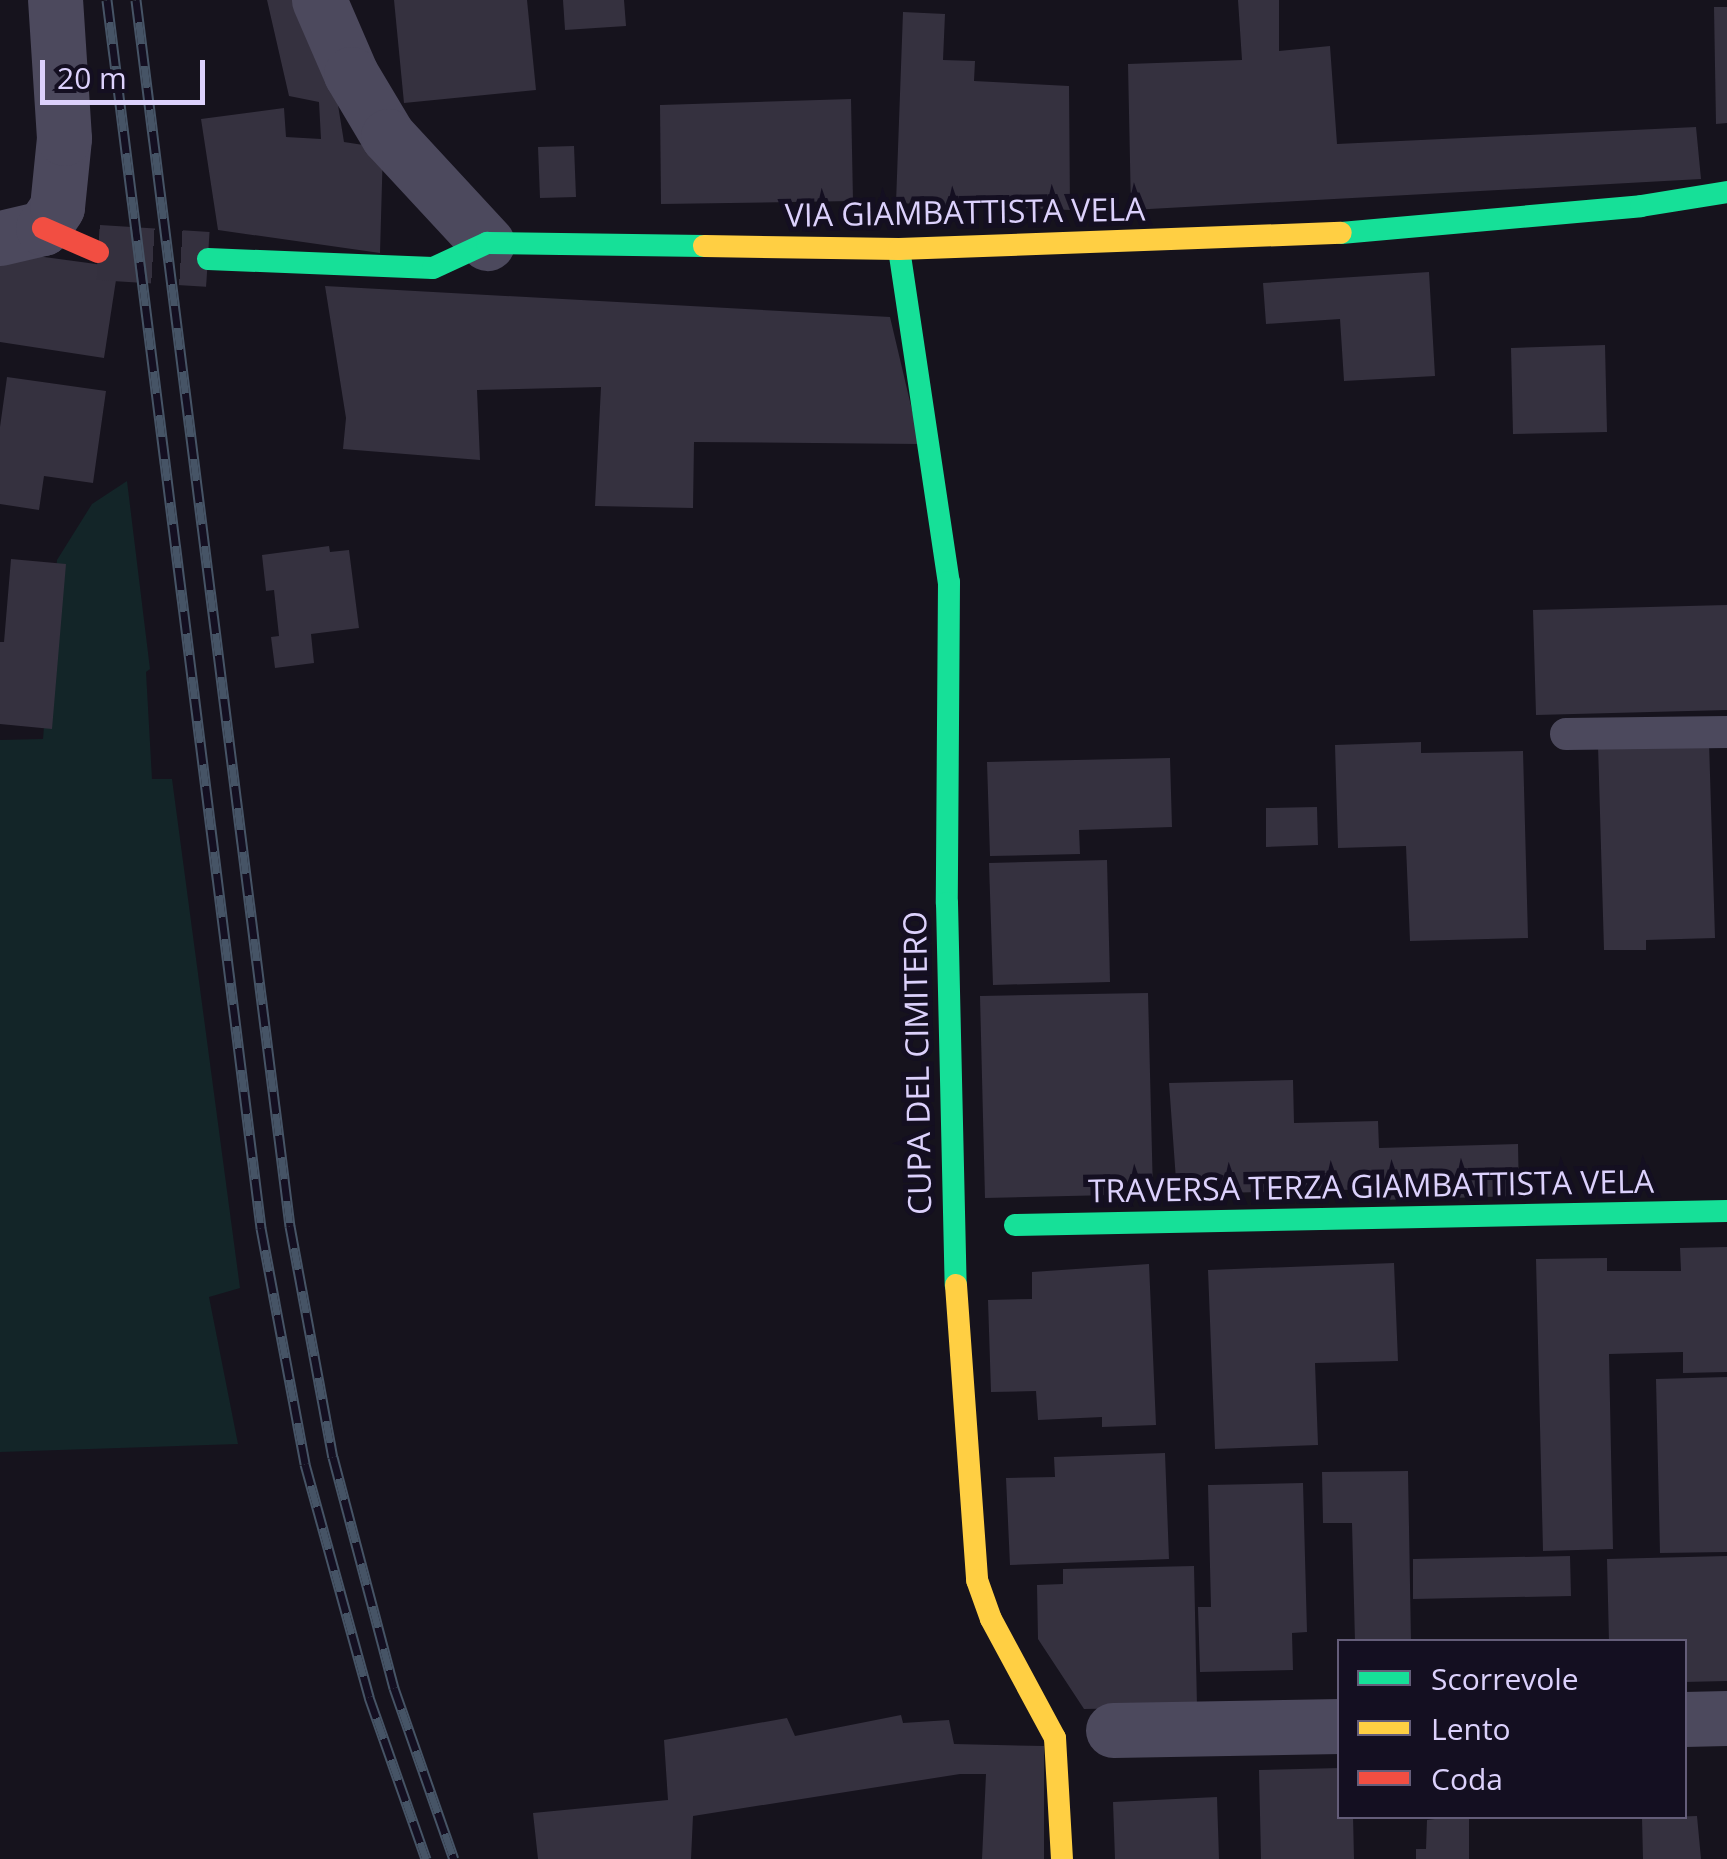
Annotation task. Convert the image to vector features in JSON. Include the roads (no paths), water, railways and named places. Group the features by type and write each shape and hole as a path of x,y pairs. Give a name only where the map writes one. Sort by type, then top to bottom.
{"street":[{"path":"21,233 57,207 62,178 63,102 55,0"},
{"path":"318,0 351,74 388,136 487,243"},
{"name":"VIA GIAMBATTISTA VELA","path":"208,260 433,268 487,243 899,249 1302,238 1641,206 1727,192"},
{"path":"21,233 98,252"},
{"name":"CUPA DEL CIMITERO","path":"899,249 949,582 947,903 952,1226 977,1580 991,1618 1055,1738 1060,1763 1062,1859"},
{"name":"TRAVERSA TERZA GIAMBATTISTA VELA","path":"1016,1226 1727,1211"},
{"path":"1687,1719 1727,1718"},
{"path":"1114,1730 1337,1726"}],"lane":[{"path":"1566,734 1727,732"}],"tunnel":[{"path":"98,252 208,259"}],"railway":[{"path":"107,0 261,1228 305,1464 369,1697 426,1859"},
{"path":"136,0 290,1226 333,1457 394,1688 454,1859"}]}
